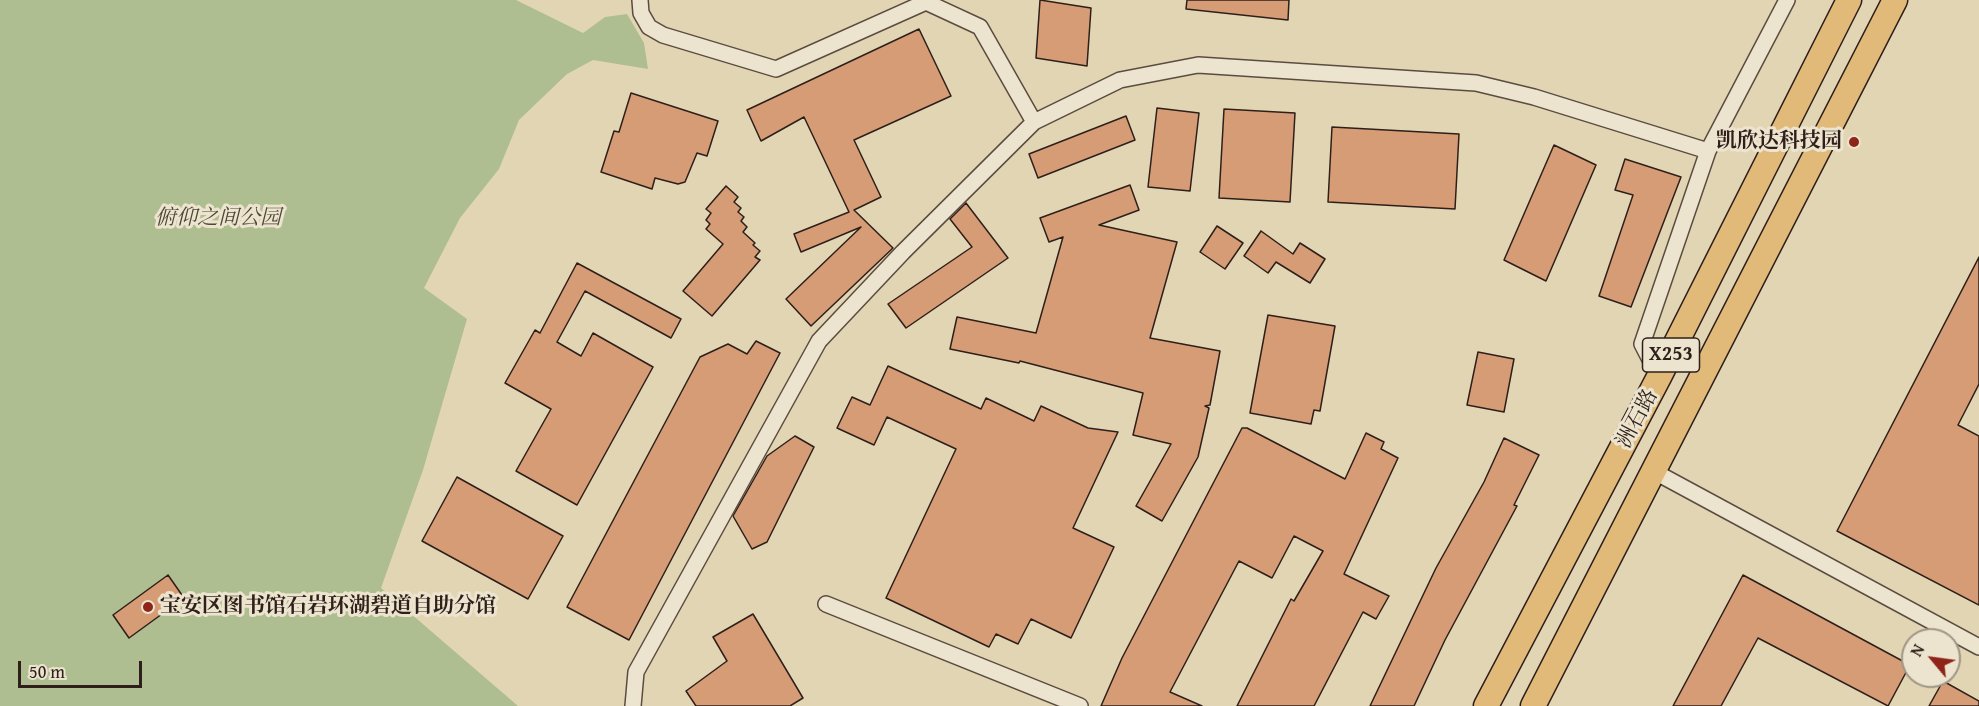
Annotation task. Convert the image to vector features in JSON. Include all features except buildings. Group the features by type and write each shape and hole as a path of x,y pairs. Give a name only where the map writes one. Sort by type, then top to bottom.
{"main road":[{"name":"洲石路","path":"1486,706 1659,378 1849,0"},
{"name":"洲石路","path":"1533,706 1895,0"}],"street":[{"path":"640,0 641,14 649,27 663,35 776,69 926,2 980,27 1034,122"},
{"path":"1659,378 1642,344 1708,151 1787,0"},
{"path":"633,706 636,672 819,341 903,252 1034,122 1120,80 1198,65 1476,83 1534,97 1708,151"},
{"path":"1655,472 1979,647"},
{"path":"825,603 1080,706"}],"green space":[{"name":"俯仰之间公园","path":"0,0 516,0 583,33 605,17 627,14 644,43 648,69 593,60 567,74 519,120 499,169 460,218 424,288 467,319 423,470 381,588 518,706 0,706"}],"place":[{"name":"凯欣达科技园","path":"1854,142"},
{"name":"宝安区图书馆石岩环湖碧道自助分馆","path":"148,607"}]}
